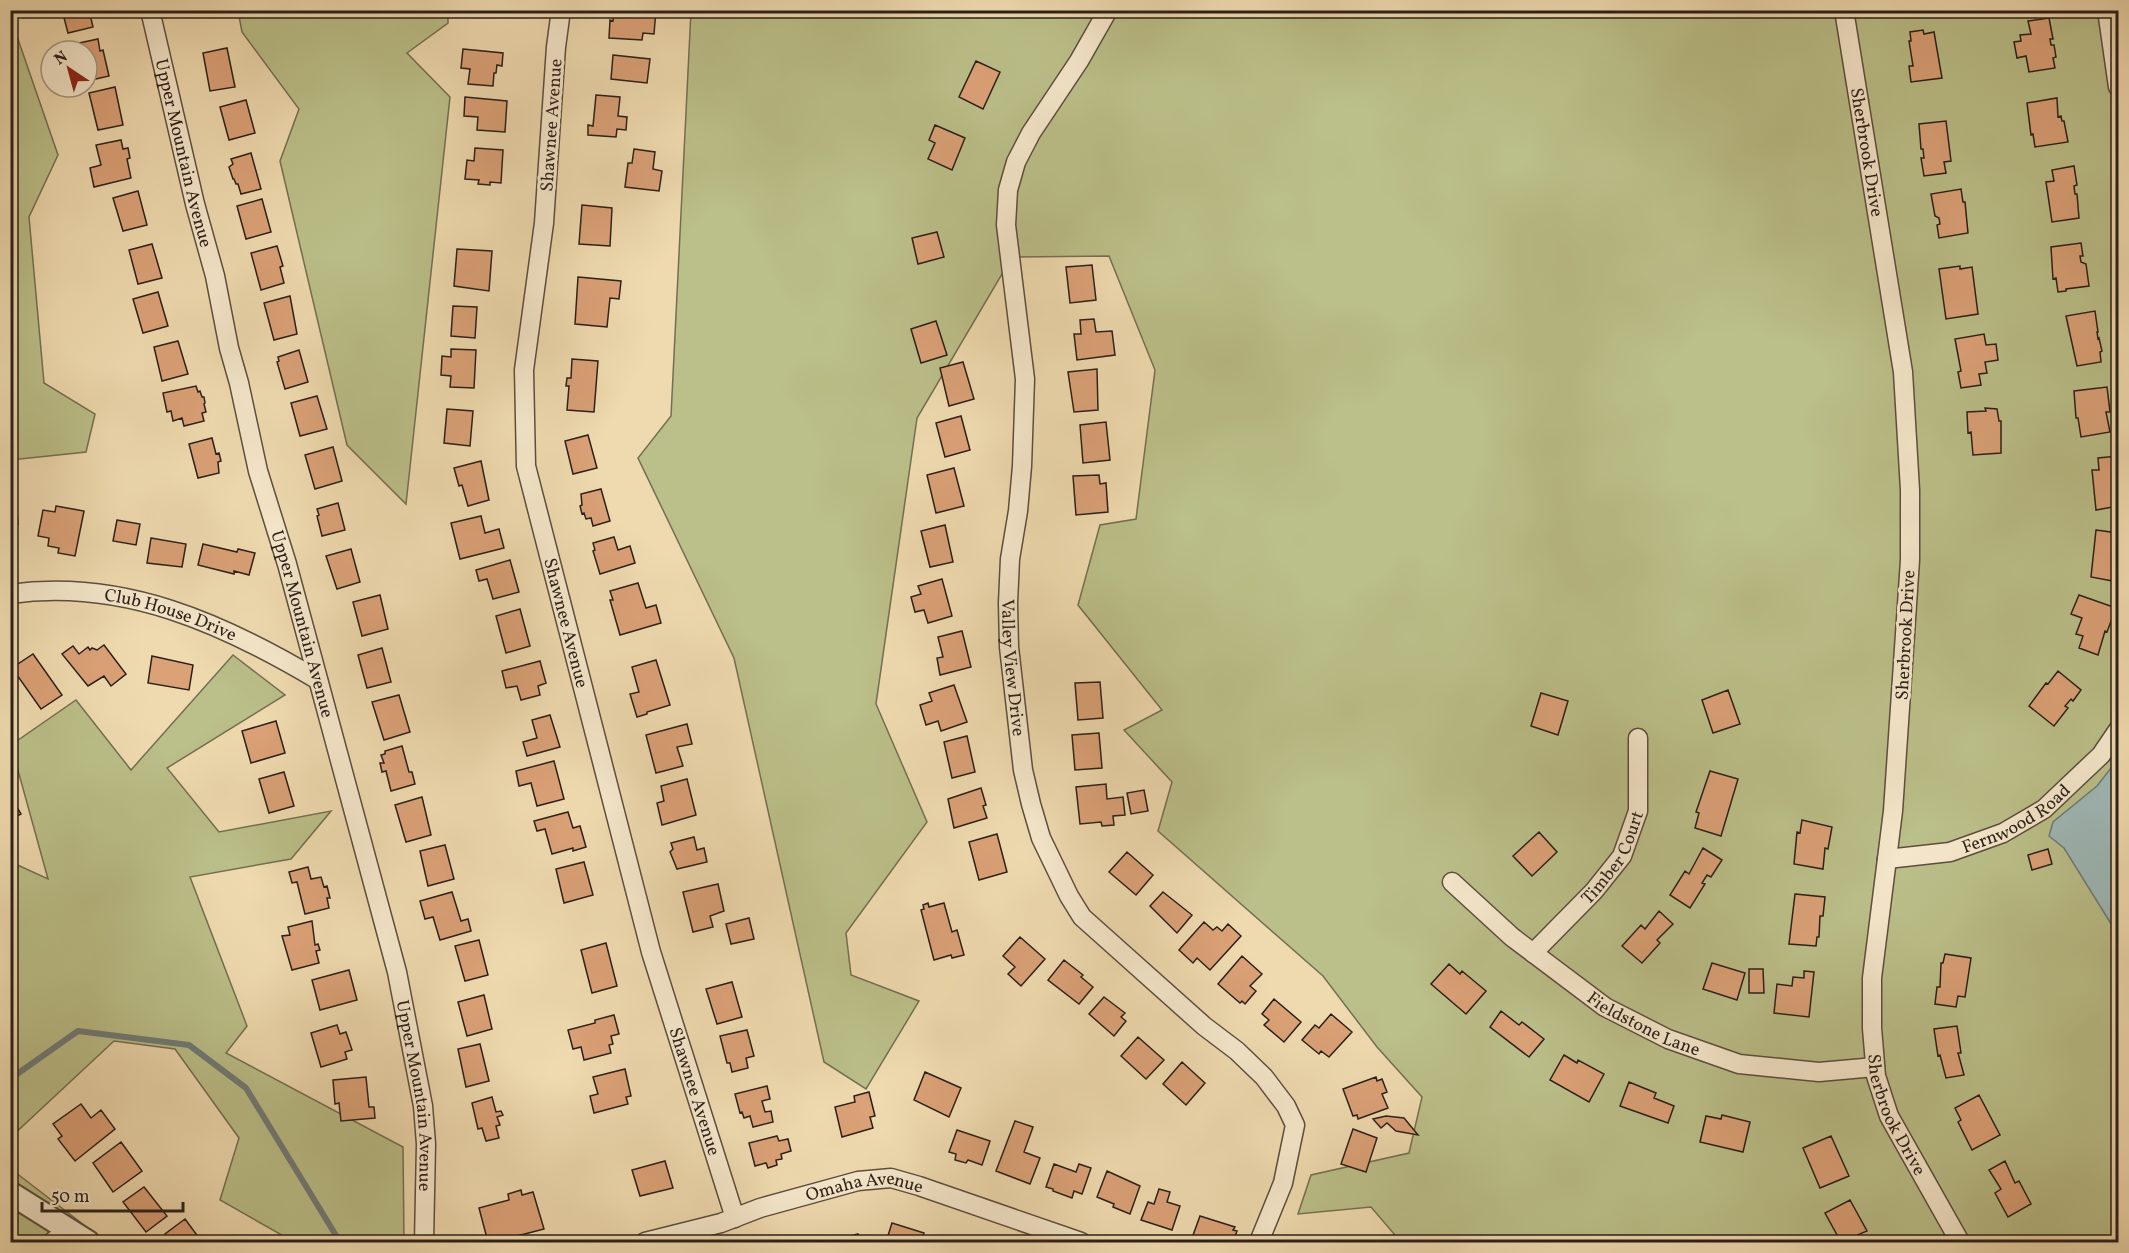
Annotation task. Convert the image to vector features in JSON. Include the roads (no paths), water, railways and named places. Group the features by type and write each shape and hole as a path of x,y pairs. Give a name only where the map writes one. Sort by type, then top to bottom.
{"street":[{"name":"Upper Mountain Avenue","path":"150,10 195,204 215,276 229,348 258,471 287,564 397,972 423,1106 426,1144 424,1242"},
{"name":"Shawnee Avenue","path":"561,10 556,47 544,223 524,370 526,466 651,952 735,1218"},
{"name":"Valley View Drive","path":"1107,10 1079,61 1031,133 1016,162 1008,190 1006,225 1025,379 1022,466 1010,559 1008,603 1009,647 1023,770 1041,838 1069,896 1083,917 1204,1026 1237,1051 1264,1077 1286,1106 1294,1125 1283,1183 1259,1242"},
{"name":"Sherbrook Drive","path":"1844,10 1903,372 1911,490 1904,675 1893,811 1872,978 1875,1067 1889,1116 1960,1242"},
{"path":"2107,10 2118,87"},
{"name":"Club House Drive","path":"10,594 39,590 90,593 139,601 182,612 222,628 318,680"},
{"name":"Fernwood Road","path":"1887,859 1950,852 2003,833 2044,809 2101,755 2118,730"},
{"name":"Timber Court","path":"1533,953 1594,891 1622,856 1638,811 1638,738"},
{"name":"Fieldstone Lane","path":"1452,882 1512,937 1605,1007 1668,1039 1739,1064 1819,1072 1875,1067"},
{"name":"Omaha Avenue","path":"645,1242 858,1181 891,1178 1081,1242"},
{"path":"12,1196 88,1242"}],"lane":[{"path":"45,1242 65,1227"}],"water":[{"path":"2118,759 2118,935 2064,848 2049,836 2053,822 2097,786"}],"waterway":[{"path":"10,1079 78,1031 189,1045 246,1088 340,1242"}]}
